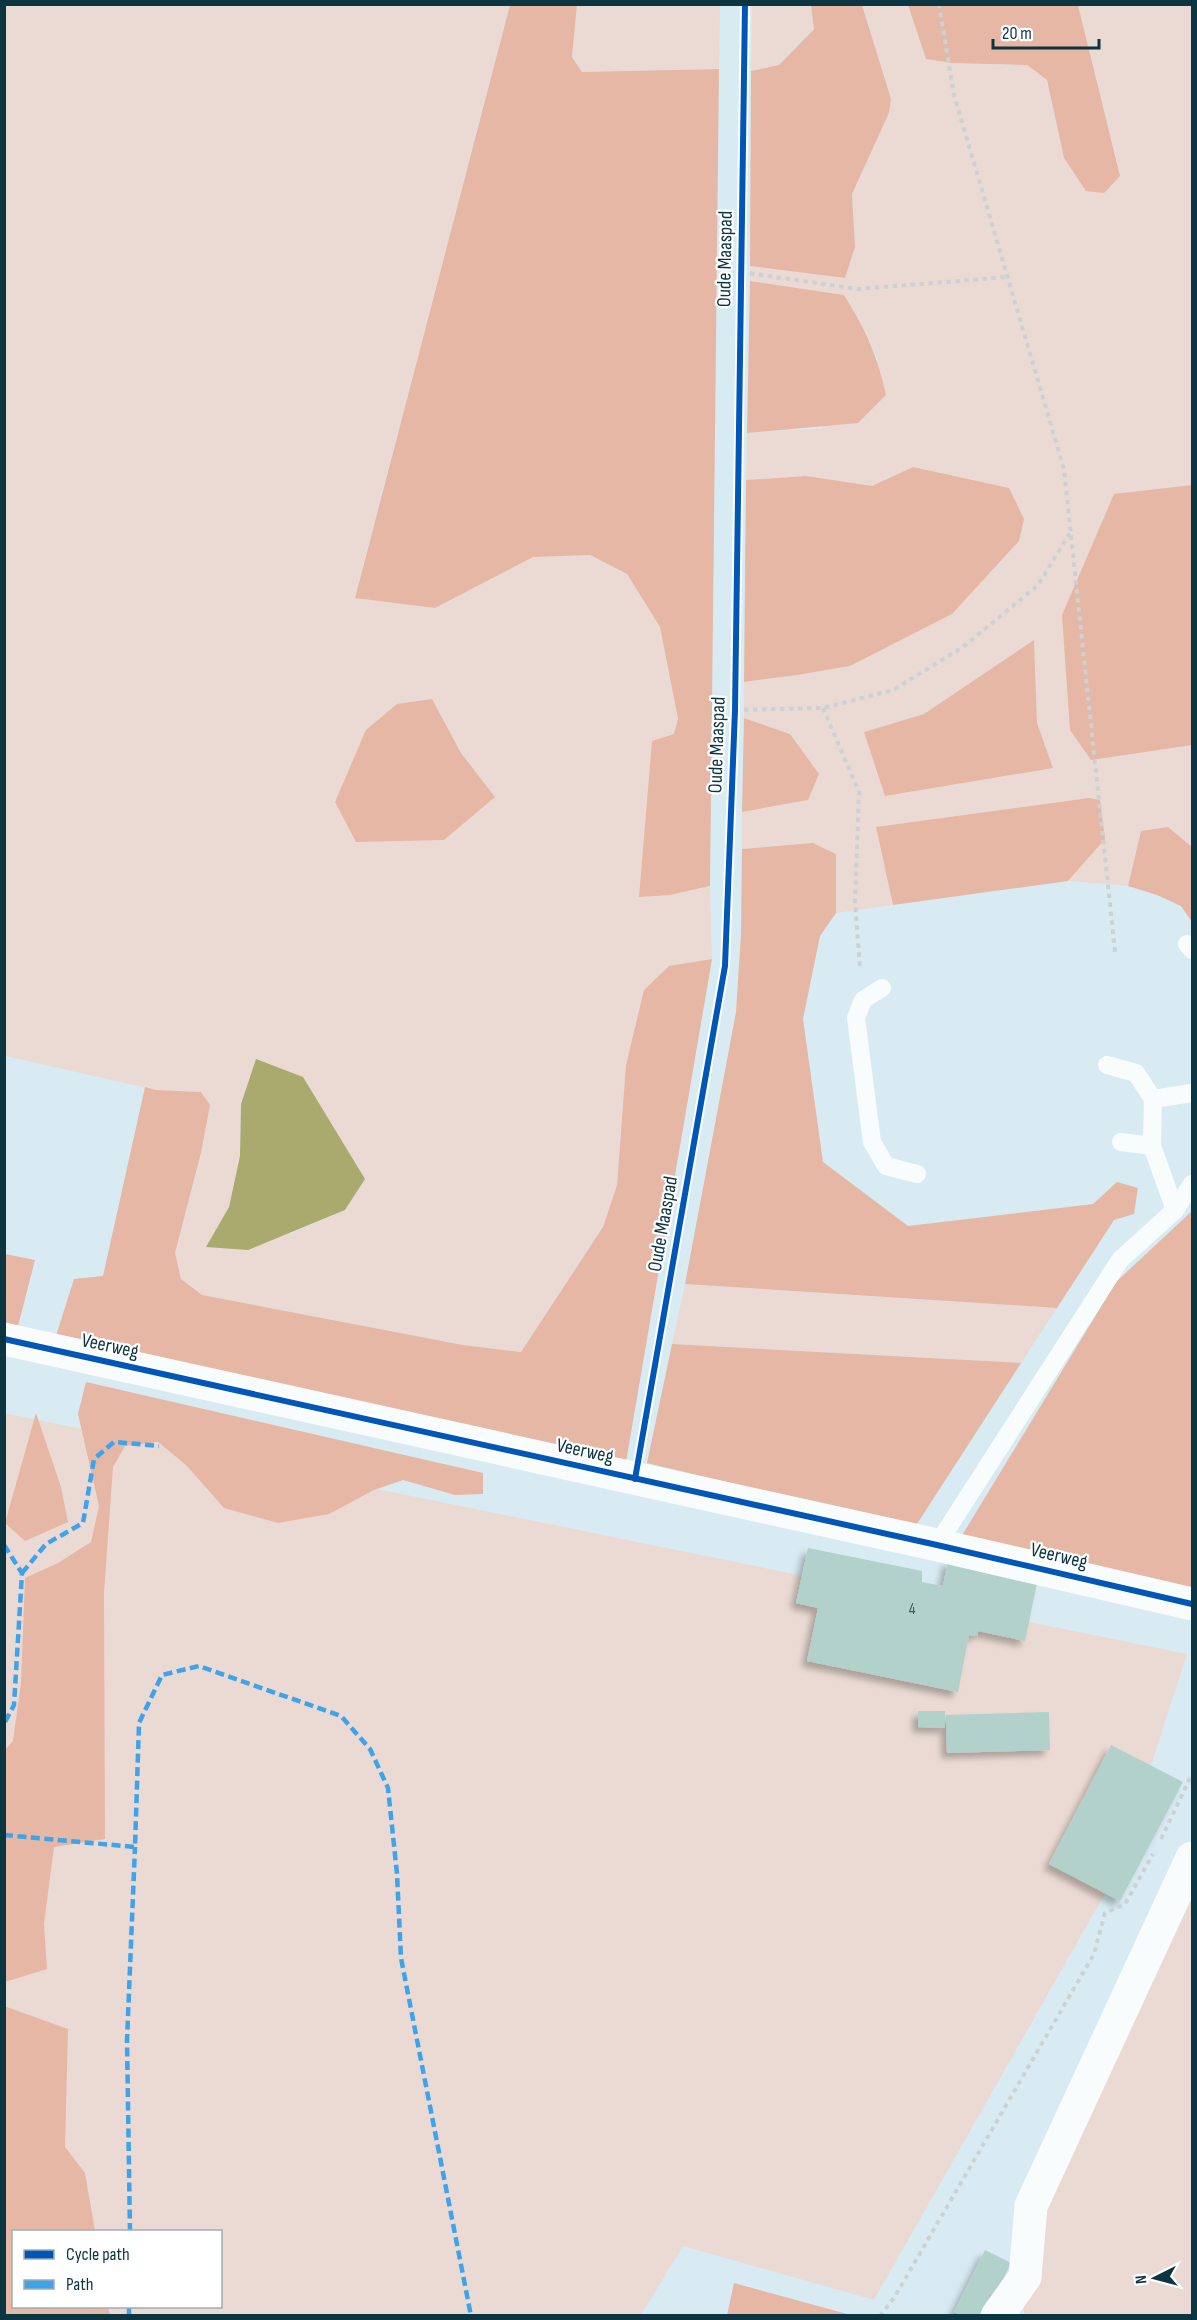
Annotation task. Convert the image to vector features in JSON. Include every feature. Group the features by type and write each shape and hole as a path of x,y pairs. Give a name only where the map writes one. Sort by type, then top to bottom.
{"street":[{"name":"Veerweg","path":"4,1339 937,1545 1192,1604"},
{"path":"997,2316 1025,2277 1031,2206 1192,1858"}],"lane":[{"path":"882,988 863,1000 856,1018 872,1142 886,1166 917,1174"},
{"path":"1107,1065 1136,1073 1153,1099 1152,1146 1174,1210"},
{"path":"1153,1099 1192,1093"},
{"path":"1121,1142 1152,1146"},
{"path":"937,1545 1120,1260 1174,1210 1192,1184"}],"path":[{"path":"939,4 954,95 1064,469 1115,952"},
{"path":"741,272 858,289 1008,277"},
{"path":"735,710 823,708 893,690 963,647 1038,585 1071,533"},
{"path":"823,708 860,792 855,901 863,1000"},
{"path":"880,2316 894,2298 1094,1954 1105,1913 1125,1904 1168,1825 1192,1774"}],"shaded area":[{"path":"4,5 510,5 355,597 435,608 533,556 589,555 627,574 660,627 678,719 639,896 670,895 710,886 712,959 669,966 644,990 626,1066 617,1185 603,1227 521,1352 463,1345 202,1295 181,1279 175,1253 201,1153 210,1105 201,1092 156,1090 5,1056","holes":["432,699 461,753 495,797 366,730","241,1104 365,1179 345,1210 291,1233 206,1247 229,1207 240,1156"]},
{"path":"510,5 577,5 572,57 582,72 719,69 710,886 670,895 639,897 652,741 674,734 678,719 660,627 627,574 590,555 533,557 435,608 355,598"},
{"path":"577,5 720,5 719,69 582,72 572,57"},
{"path":"752,5 811,5 814,28 779,65 751,71"},
{"path":"811,5 862,5 891,99 889,113 852,194 855,247 845,278 750,266 751,71 779,65 814,29"},
{"path":"862,5 908,5 926,59 952,63 1027,65 1047,80 1064,158 1120,176 1078,5 1192,5 1192,485 1114,494 1062,615 1091,759 1192,745 1192,847 1168,827 1141,831 1128,886 1068,881 1104,839 876,827 893,905 836,913 836,854 813,843 742,849 742,812 808,800 790,734 744,718 744,682 850,666 952,614 913,467 872,487 806,476 746,480 747,433 822,428 878,360 859,319 844,295 750,281 750,266 845,278 855,247 852,194 889,113 891,99","holes":["1034,641 1037,723 1053,768 864,732 924,714"]},
{"path":"908,5 1078,5 1120,176 1104,193 1086,191 1064,158 1047,80 1027,65 952,63 926,59"},
{"path":"750,281 844,295 870,343 886,395 858,423 747,433"},
{"path":"913,467 1009,488 1024,519 1019,541 952,614 850,666 744,682 746,480 806,476 872,486"},
{"path":"1192,485 1192,745 1091,760 1070,730 1062,615 1114,494"},
{"path":"1034,640 1037,723 1053,768 885,796 864,732 924,714"},
{"path":"432,699 461,753 495,797 444,840 356,842 335,802 366,730 397,704"},
{"path":"744,718 790,734 819,774 808,800 742,812"},
{"path":"1089,798 1100,800 1105,839 1068,881 893,905 876,827"},
{"path":"1168,827 1192,847 1192,922 1181,906 1157,895 1128,886 1141,831"},
{"path":"813,843 836,854 836,913 820,936 803,1019 823,1162 908,1226 1093,1204 1117,1182 1138,1188 1134,1214 1114,1220 1057,1308 685,1284 736,1012 741,934 742,849"},
{"path":"712,959 626,1462 54,1342 74,1279 103,1276 145,1087 156,1090 201,1092 210,1105 201,1153 175,1253 181,1279 202,1295 463,1345 521,1352 603,1227 617,1185 626,1065 644,990 669,966"},
{"path":"256,1059 303,1077 365,1179 345,1210 248,1250 206,1247 229,1207 240,1156 241,1104"},
{"path":"1192,1211 1192,1588 958,1542 1116,1282"},
{"path":"5,1254 35,1260 16,1334 5,1331"},
{"path":"685,1284 1057,1308 1021,1363 672,1344"},
{"path":"672,1344 1021,1363 915,1527 647,1463"},
{"path":"86,1382 483,1473 483,1494 455,1495 403,1480 374,1490 329,1514 278,1523 224,1508 186,1465 158,1442 125,1446 113,1467 104,1593 105,1839 54,1847 44,1924 47,1969 5,1982 4,1751 13,1741 21,1683 25,1578 58,1563 91,1542 99,1506 78,1414"},
{"path":"4,1413 1187,1654 1115,1876 874,2300 683,2246 641,2315 5,2315"},
{"path":"36,1413 61,1487 68,1522 25,1541 5,1523"},
{"path":"1192,1879 1192,2315 1024,2315 1022,2245"},
{"path":"4,2006 68,2029 65,2147 85,2173 95,2230 12,2230 12,2308 108,2308 110,2315 5,2315"},
{"path":"734,2283 851,2315 727,2315"}],"building":[{"path":"808,1548 922,1571 922,1582 943,1586 948,1560 1037,1583 1025,1641 978,1631 977,1636 969,1635 958,1692 807,1661 818,1608 796,1603"},
{"path":"918,1711 945,1711 945,1728 918,1727"},
{"path":"1049,1712 1050,1750 947,1753 946,1715"},
{"path":"1111,1745 1183,1782 1120,1901 1049,1864"},
{"path":"985,2250 1011,2263 995,2296 990,2293 980,2316 964,2316 954,2312"}],"marked path":[{"path":"22,1573 46,1544 83,1523 94,1459 114,1442 159,1446"},
{"path":"4,1545 22,1573 14,1705 4,1724"},
{"path":"4,1835 135,1847 139,1723 162,1675 199,1666 341,1716 370,1749 388,1788 397,1874 401,1958 471,2316"},
{"path":"130,2230 127,2040 135,1847"},
{"path":"129,2308 129,2316"}],"cycle path":[{"name":"Oude Maaspad","path":"635,1479 725,966 735,710 745,4"},
{"path":"4,1339 937,1545 1192,1604"}]}
